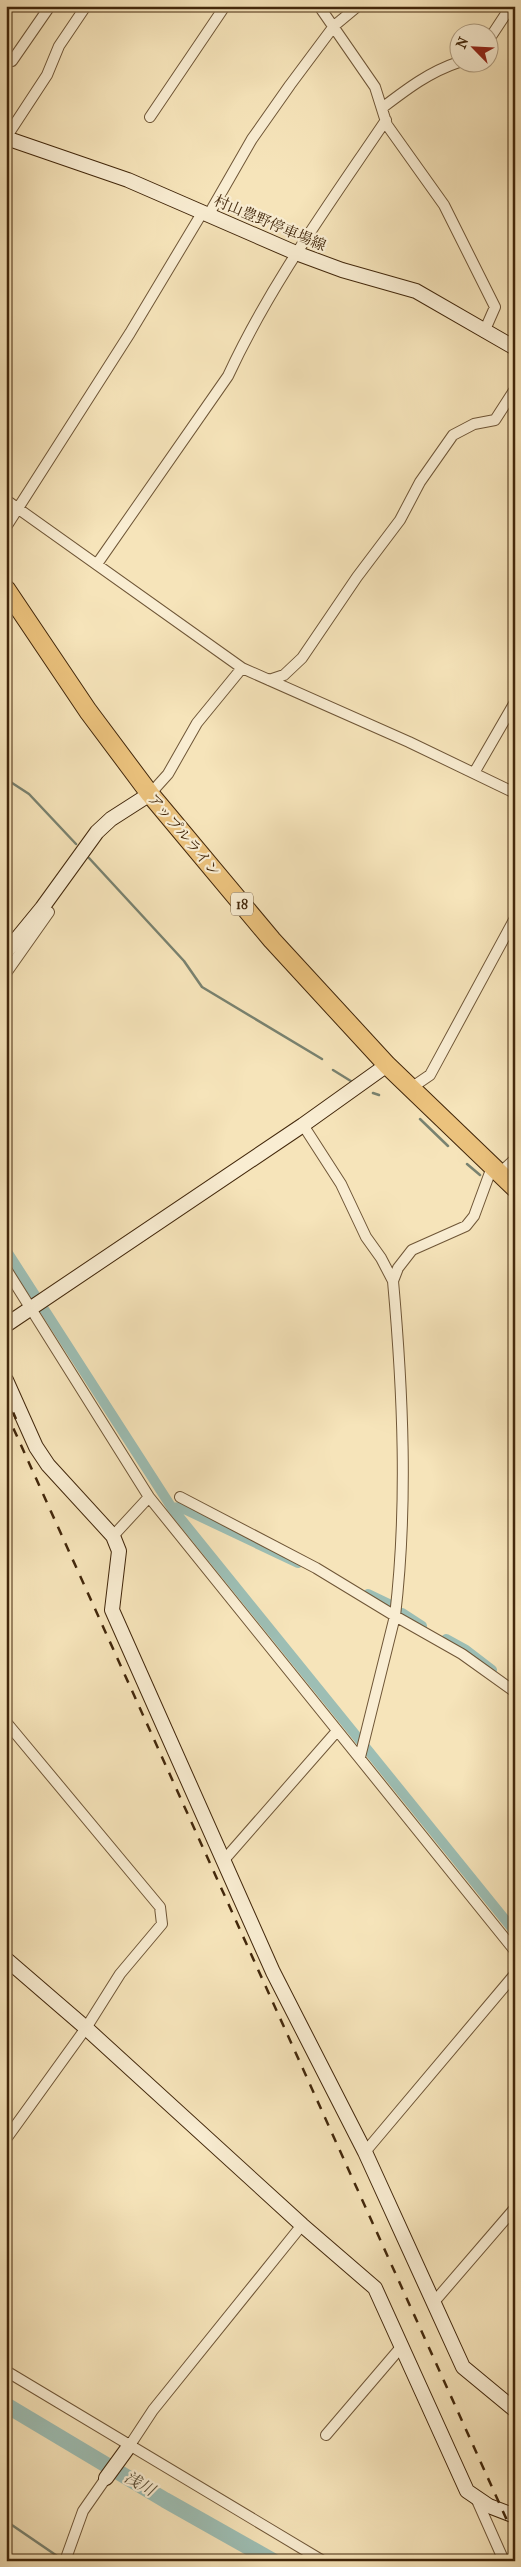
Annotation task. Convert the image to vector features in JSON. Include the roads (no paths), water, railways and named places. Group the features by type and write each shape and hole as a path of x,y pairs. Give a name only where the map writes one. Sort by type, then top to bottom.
{"highway":[{"name":"アップルライン","path":"6,589 88,711 150,794 272,940 388,1065 515,1188"}],"street":[{"path":"12,61 50,6"},
{"path":"8,138 47,75 59,46 86,6"},
{"path":"150,117 225,6"},
{"path":"319,6 375,87 386,125 444,205 495,308 484,332"},
{"path":"6,527 21,508 252,139 334,26 358,6"},
{"path":"498,26 512,6"},
{"path":"382,108 409,86 448,67"},
{"path":"97,564 228,376 242,345 296,253 386,120"},
{"name":"村山豊野停車場線","path":"8,138 128,180 296,253 342,270 416,291 484,332 515,348"},
{"path":"269,680 284,675 302,658 357,577 400,520 420,482 454,435 474,424 495,420 515,389"},
{"path":"6,500 21,508 242,668 409,742 515,793"},
{"path":"6,952 42,908 97,832 111,819 150,794 168,774 197,723 242,668"},
{"path":"474,773 515,702"},
{"path":"6,973 49,912 42,908"},
{"path":"411,1088 430,1076 515,918"},
{"path":"6,1325 303,1125 388,1065"},
{"path":"303,1125 341,1184 366,1237 381,1258 393,1281 400,1366 402,1510 395,1616 360,1754"},
{"path":"393,1281 398,1268 412,1250 466,1226 474,1216 495,1170 515,1159"},
{"path":"6,1269 38,1305 149,1497 337,1731 360,1754 515,1951"},
{"path":"6,1380 36,1447 48,1465 113,1536 119,1551 112,1610 273,1972 365,2152 463,2367 515,2410"},
{"path":"113,1536 149,1497"},
{"path":"180,1497 316,1568 462,1654 515,1692"},
{"path":"6,1722 160,1907 162,1924 120,1974 86,2028 6,2139"},
{"path":"224,1860 337,1731"},
{"path":"6,1959 86,2028 302,2225 375,2288 467,2491 490,2506 515,2516"},
{"path":"365,2152 515,1974"},
{"path":"434,2302 515,2208"},
{"path":"66,2560 83,2511 153,2410 302,2225"},
{"path":"326,2435 402,2346"},
{"path":"6,2371 323,2561"},
{"path":"476,2498 504,2561"}],"waterway":[{"path":"6,779 29,794 76,844"},
{"path":"89,858 184,961 202,987 322,1059"},
{"path":"333,1070 354,1083"},
{"path":"373,1093 379,1095"},
{"path":"420,1119 448,1146"},
{"path":"467,1164 480,1175"},
{"path":"6,1250 172,1508 515,1932"},
{"path":"172,1508 180,1507 298,1563"},
{"path":"368,1594 391,1605"},
{"path":"402,1613 422,1626"},
{"path":"446,1639 466,1650 492,1670"},
{"name":"浅川","path":"6,2405 165,2500 273,2561"},
{"path":"6,2521 63,2560"}],"railway":[{"path":"6,1396 16,1419"},
{"path":"6,1412 515,2538"}]}
